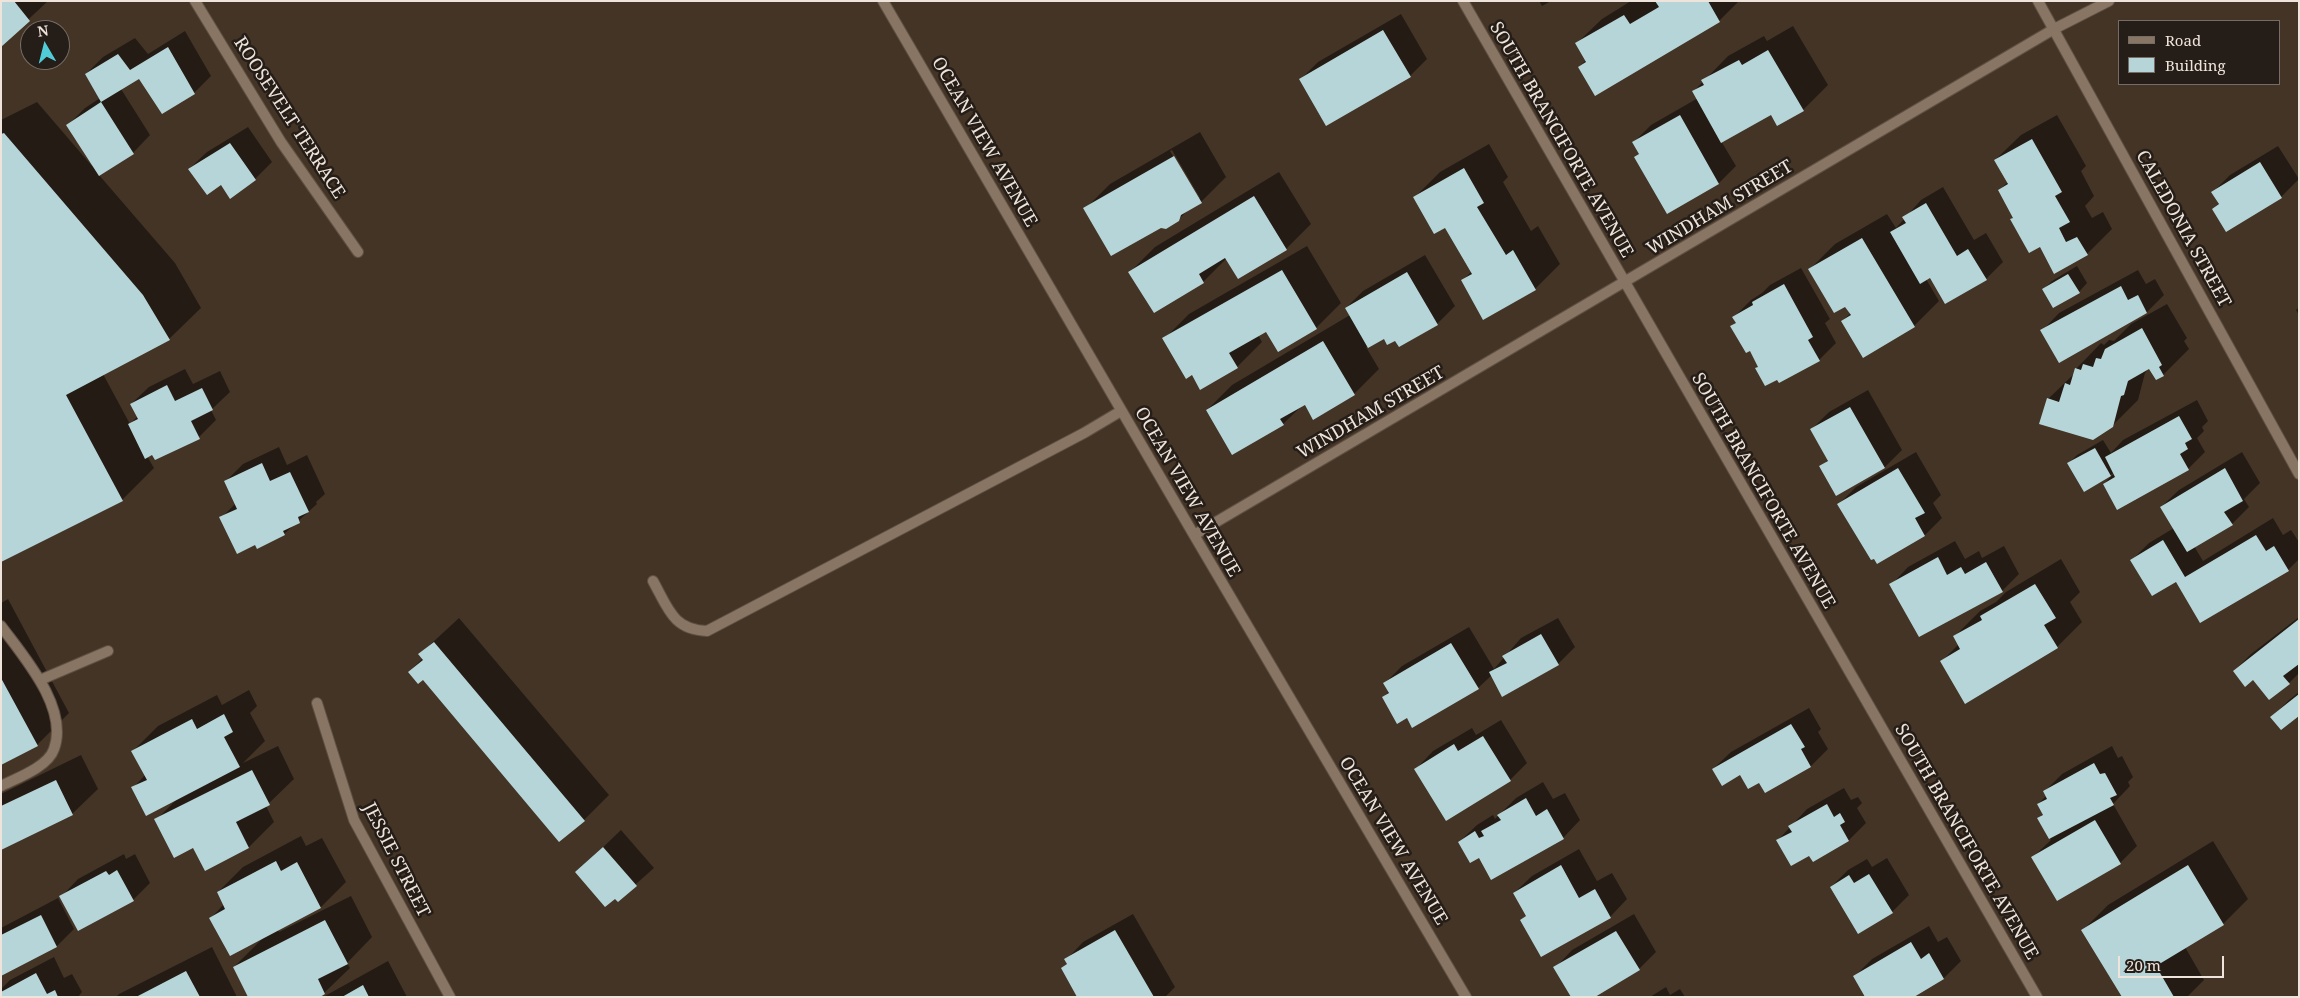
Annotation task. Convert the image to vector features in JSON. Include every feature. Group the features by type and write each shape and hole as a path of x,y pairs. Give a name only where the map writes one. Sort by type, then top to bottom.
{"street":[{"name":"ROOSEVELT TERRACE","path":"195,1 281,142 358,252"},
{"name":"OCEAN VIEW AVENUE","path":"883,1 1121,411 1466,997"},
{"name":"SOUTH BRANCIFORTE AVENUE","path":"1463,1 1624,284 2037,997"},
{"name":"CALEDONIA STREET","path":"2038,1 2299,474"},
{"name":"WINDHAM STREET","path":"1194,535 1624,284 2054,29 2080,18 2109,1"},
{"path":"653,581 673,616 681,626 696,631 707,631 1084,433 1121,411"},
{"path":"1,626 40,680 57,720 54,750 37,769 1,786"},
{"path":"40,680 108,651"},
{"name":"JESSIE STREET","path":"317,703 354,820 450,997"}],"building":[{"path":"1,1 14,1 29,20 20,20 20,30 1,47"},
{"path":"1655,1 1708,1 1720,22 1595,96 1578,67 1586,62 1575,43 1624,15 1630,24 1659,7"},
{"path":"1383,30 1411,77 1326,126 1299,79"},
{"path":"168,47 195,94 162,114 139,79 101,102 85,74 118,54 130,70"},
{"path":"1768,50 1804,111 1777,126 1771,115 1721,143 1692,91 1704,85 1701,80 1739,60 1742,65"},
{"path":"101,102 134,154 99,176 66,125"},
{"path":"1680,115 1719,184 1667,214 1634,157 1639,154 1632,142"},
{"path":"4,133 143,295 170,340 66,395 123,501 1,562 1,134"},
{"path":"2032,139 2062,192 2055,196 2070,222 2059,228 2066,242 2077,237 2088,255 2054,274 2040,247 2029,253 2010,219 2013,218 1998,190 2008,184 1994,160"},
{"path":"230,143 256,180 230,199 221,185 207,195 188,169"},
{"path":"1174,156 1202,203 1181,215 1179,221 1166,229 1161,228 1111,256 1083,208"},
{"path":"2260,162 2282,198 2226,232 2212,209 2219,204 2211,192"},
{"path":"1464,168 1484,203 1477,207 1506,255 1513,250 1536,290 1483,320 1461,280 1472,274 1445,228 1434,234 1413,197"},
{"path":"1254,196 1287,250 1238,279 1225,258 1199,274 1204,283 1154,313 1128,272"},
{"path":"1926,203 1957,256 1968,249 1987,280 1945,304 1930,278 1920,284 1890,232 1906,223 1902,217"},
{"path":"1862,238 1915,327 1863,358 1841,321 1851,315 1845,307 1834,313 1808,269"},
{"path":"1282,270 1317,329 1278,352 1266,332 1229,353 1238,368 1200,390 1192,375 1186,379 1162,338"},
{"path":"1407,272 1438,325 1399,347 1395,341 1387,345 1384,339 1368,348 1345,308"},
{"path":"2068,274 2080,293 2053,308 2042,289"},
{"path":"1784,284 1813,337 1808,340 1820,361 1779,383 1777,380 1765,386 1755,368 1758,367 1750,351 1746,353 1730,326 1736,323 1732,317 1753,305 1752,302"},
{"path":"2121,286 2128,300 2138,295 2147,313 2059,363 2040,330"},
{"path":"2142,328 2162,365 2159,367 2164,376 2156,380 2149,369 2128,381 2124,395 2121,396 2113,427 2093,440 2039,424 2047,398 2059,402 2065,383 2070,385 2075,368 2081,370 2083,364 2093,367 2096,358 2101,359 2105,349"},
{"path":"1323,341 1355,395 1313,420 1305,405 1280,419 1284,425 1232,455 1206,410"},
{"path":"167,385 175,401 202,388 213,410 191,421 200,439 155,460 152,455 145,459 128,424 138,419 130,404"},
{"path":"1850,407 1885,468 1836,496 1819,466 1828,461 1810,429"},
{"path":"2179,416 2192,439 2185,443 2188,449 2180,454 2189,470 2117,510 2103,484 2115,477 2105,457"},
{"path":"2095,448 2111,476 2084,492 2067,463"},
{"path":"262,463 270,481 290,472 309,512 298,517 300,523 283,531 285,535 257,549 255,545 237,554 219,517 237,509 224,481"},
{"path":"1898,468 1925,513 1915,518 1925,536 1877,564 1874,559 1871,560 1837,504"},
{"path":"2225,468 2243,501 2224,512 2233,525 2187,552 2160,507"},
{"path":"2256,535 2266,551 2274,546 2289,571 2200,623 2176,582 2152,596 2130,560 2163,540 2185,577"},
{"path":"1938,557 1947,575 1961,567 1965,574 1986,562 2003,592 1919,637 1889,584"},
{"path":"2035,584 2056,618 2044,625 2058,648 1965,704 1940,661 1960,649 1953,636 1982,620 1980,616"},
{"path":"2299,619 2299,664 2283,676 2290,684 2269,700 2253,680 2245,687 2233,671"},
{"path":"1541,634 1559,665 1502,697 1489,672 1507,663 1502,656"},
{"path":"434,642 585,821 559,842 423,680 418,684 408,672 423,660 418,654"},
{"path":"1451,643 1479,689 1412,728 1407,718 1397,724 1382,697 1389,693 1383,683"},
{"path":"1,678 38,746 1,765"},
{"path":"2299,694 2299,716 2281,730 2270,717"},
{"path":"224,714 233,732 224,737 240,767 146,816 131,787 147,780 131,751 192,719 197,729"},
{"path":"1791,724 1805,747 1801,749 1811,767 1765,793 1759,783 1748,789 1740,775 1722,786 1712,769"},
{"path":"1483,736 1511,781 1446,821 1414,769 1454,744 1458,751"},
{"path":"2094,763 2100,774 2105,773 2117,795 2110,798 2114,805 2049,839 2037,818 2043,815 2037,804 2047,799 2043,791"},
{"path":"252,770 270,805 236,822 249,848 205,871 193,848 174,858 154,819"},
{"path":"56,780 73,815 1,850 1,806"},
{"path":"1526,798 1536,816 1547,809 1564,839 1491,880 1479,858 1470,863 1458,842 1475,831 1479,838 1484,836 1481,831 1501,820 1497,815"},
{"path":"1827,804 1834,817 1840,813 1845,822 1840,825 1849,841 1813,862 1809,856 1791,866 1776,840 1792,832 1788,826"},
{"path":"2095,820 2121,864 2057,901 2031,857"},
{"path":"603,847 637,886 618,902 615,899 605,907 575,872"},
{"path":"276,861 281,871 297,862 321,908 230,956 209,918 225,909 217,892"},
{"path":"1561,865 1579,898 1595,889 1611,918 1541,957 1520,920 1526,916 1513,893"},
{"path":"2188,865 2224,925 2156,966 2174,997 2122,997 2081,930"},
{"path":"117,870 134,901 78,931 59,896 106,871 109,875"},
{"path":"1869,874 1893,913 1858,934 1830,887 1849,875 1854,883"},
{"path":"41,915 57,947 1,976 1,935"},
{"path":"325,920 348,964 318,979 325,994 320,997 248,997 233,967"},
{"path":"1115,930 1154,997 1077,997 1061,968 1067,964 1064,959"},
{"path":"1616,931 1640,970 1595,997 1571,997 1553,967"},
{"path":"1911,942 1921,959 1929,953 1944,979 1914,997 1865,997 1853,976"},
{"path":"186,971 200,997 136,997"},
{"path":"36,973 47,994 55,990 58,997 1,997 1,992"},
{"path":"363,985 369,997 342,997"}]}
